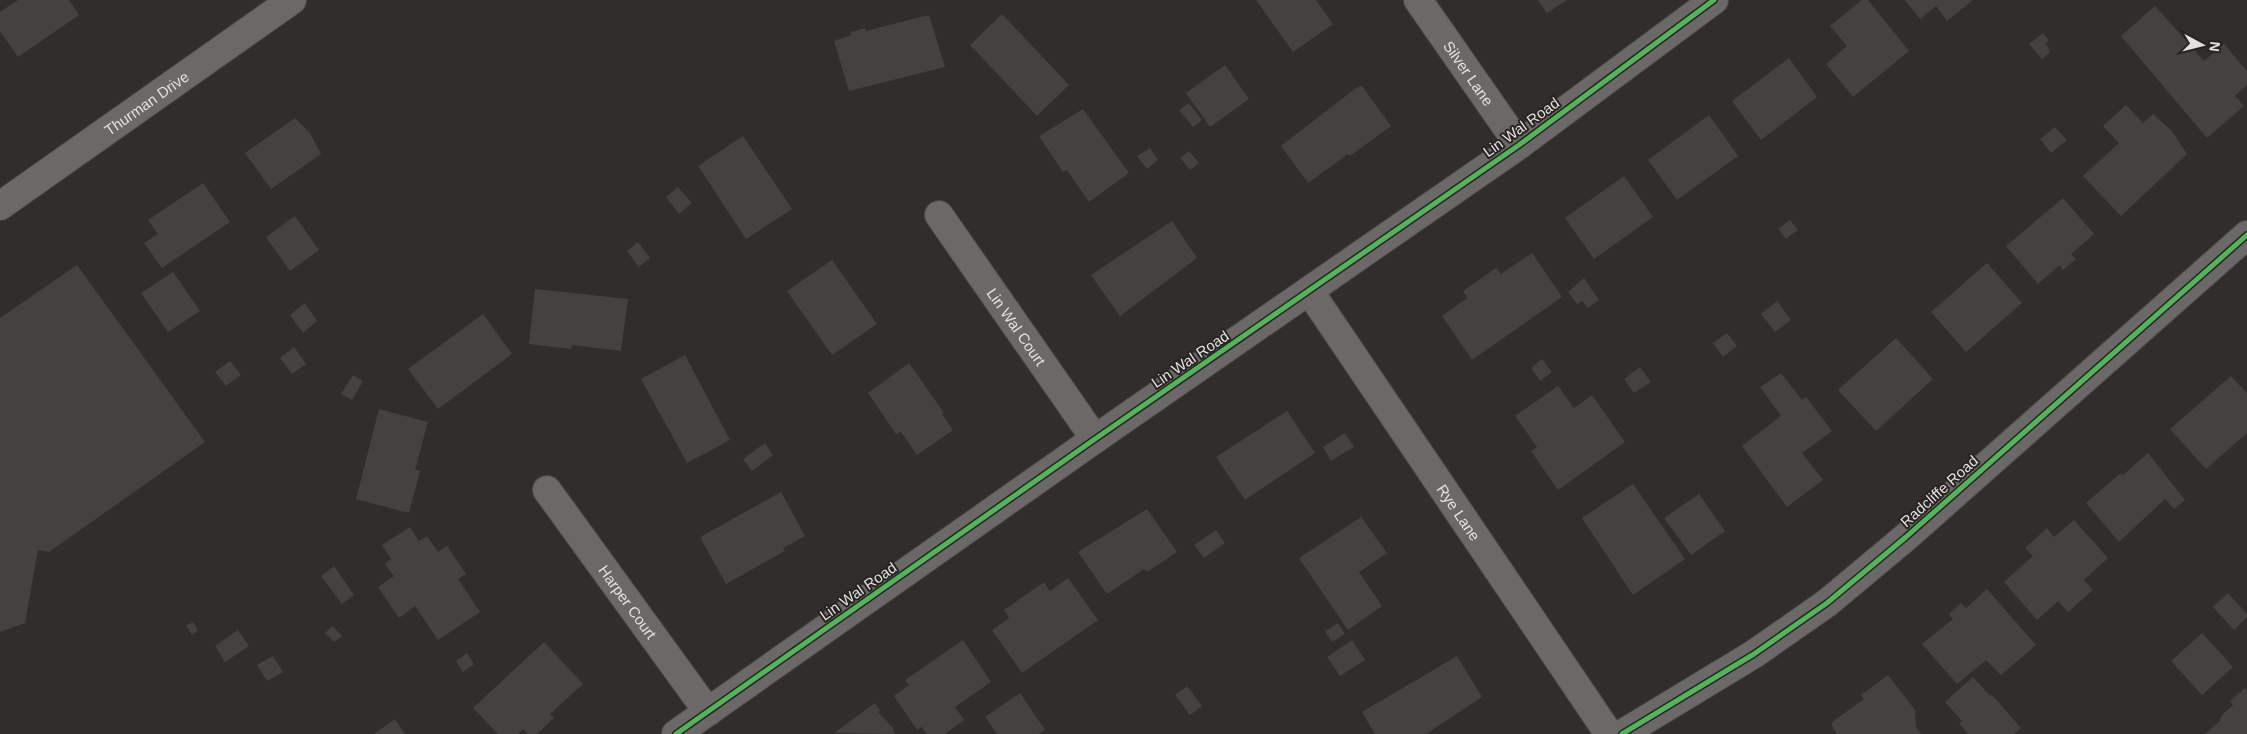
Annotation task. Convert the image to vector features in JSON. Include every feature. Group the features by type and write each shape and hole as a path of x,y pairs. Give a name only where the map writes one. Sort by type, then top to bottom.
{"street":[{"name":"Thurman Drive","path":"0,206 292,0"},
{"name":"Silver Lane","path":"1418,0 1519,145"},
{"name":"Lin Wal Road","path":"676,734 1095,439 1310,292 1519,145 1714,0"},
{"name":"Lin Wal Court","path":"939,215 1095,439"},
{"name":"Radcliffe Road","path":"1622,734 1754,654 1827,602 1906,537 2247,235"},
{"name":"Rye Lane","path":"1310,292 1609,734"},
{"name":"Harper Court","path":"547,490 708,712"}],"building":[{"path":"18,0 69,0 79,15 18,57 0,31 0,12"},
{"path":"1256,0 1316,0 1333,24 1293,52"},
{"path":"1538,0 1567,0 1547,13"},
{"path":"1862,0 1868,0 1909,51 1853,97 1826,64 1847,46 1830,26"},
{"path":"1905,0 1973,0 1947,21 1936,6 1920,19"},
{"path":"2155,6 2204,61 2224,44 2247,71 2247,85 2235,96 2244,106 2207,138 2121,36"},
{"path":"1002,14 1069,85 1037,116 970,45"},
{"path":"929,15 945,67 849,91 834,41 851,35 851,32 865,28 866,31"},
{"path":"2043,33 2049,41 2046,43 2050,52 2042,59 2029,44"},
{"path":"1789,58 1817,97 1761,140 1732,101"},
{"path":"1225,65 1249,99 1210,127 1186,93"},
{"path":"1362,86 1391,126 1350,156 1348,154 1308,183 1281,146 1356,88"},
{"path":"1189,103 1202,120 1193,127 1179,110"},
{"path":"2126,105 2143,123 2153,114 2172,131 2187,154 2121,216 2083,176 2119,143 2103,126"},
{"path":"1083,109 1129,173 1089,202 1067,170 1063,172 1039,136"},
{"path":"1709,115 1738,156 1677,200 1648,160"},
{"path":"295,118 310,133 321,154 271,189 245,153"},
{"path":"2055,127 2067,140 2051,153 2040,139"},
{"path":"743,136 792,209 746,239 698,166"},
{"path":"1150,148 1158,160 1147,169 1137,156"},
{"path":"1189,151 1199,163 1190,170 1180,158"},
{"path":"1624,176 1653,217 1594,259 1565,218"},
{"path":"203,183 230,222 162,268 144,243 158,234 148,220"},
{"path":"678,187 692,203 679,214 666,197"},
{"path":"2063,198 2094,234 2071,254 2076,259 2063,270 2060,265 2038,284 2006,246"},
{"path":"295,216 319,250 290,271 266,237"},
{"path":"1790,220 1798,230 1786,239 1778,229"},
{"path":"1172,221 1197,258 1120,316 1091,275"},
{"path":"638,242 650,258 639,267 627,251"},
{"path":"1532,253 1562,297 1472,360 1442,316 1467,298 1463,291 1496,268 1501,274"},
{"path":"832,260 877,324 832,355 787,291"},
{"path":"1987,263 2022,303 1966,352 1931,312"},
{"path":"77,265 205,442 49,552 38,550 25,623 0,632 0,318"},
{"path":"173,272 200,311 168,332 141,293"},
{"path":"1584,278 1599,300 1588,308 1582,301 1577,304 1568,292"},
{"path":"535,289 628,299 621,351 572,345 571,349 529,344"},
{"path":"1777,301 1791,320 1775,332 1761,314"},
{"path":"305,303 317,321 303,333 290,315"},
{"path":"483,314 512,354 438,409 408,369"},
{"path":"1727,333 1737,346 1723,357 1713,343"},
{"path":"1896,338 1933,379 1876,431 1838,390"},
{"path":"294,347 306,364 292,374 280,358"},
{"path":"685,355 730,440 687,463 641,379"},
{"path":"1542,359 1552,372 1540,381 1531,368"},
{"path":"230,361 241,375 226,386 215,372"},
{"path":"909,363 944,413 942,414 953,430 917,455 901,432 896,434 868,393"},
{"path":"1640,367 1651,382 1634,393 1624,379"},
{"path":"1781,373 1802,400 1806,397 1832,431 1802,453 1823,480 1787,507 1742,446 1781,416 1760,387"},
{"path":"353,375 363,381 352,400 341,394"},
{"path":"2231,376 2247,393 2247,433 2206,469 2170,429"},
{"path":"1558,386 1574,408 1592,395 1625,442 1558,490 1531,451 1537,447 1515,416"},
{"path":"379,409 428,422 415,470 420,471 409,513 356,499"},
{"path":"1287,411 1315,453 1245,500 1216,457"},
{"path":"1345,433 1354,447 1331,461 1323,447"},
{"path":"765,443 773,455 752,471 743,459"},
{"path":"2148,453 2185,500 2174,509 2165,499 2119,542 2086,503"},
{"path":"1633,484 1685,559 1633,595 1582,518"},
{"path":"781,492 805,536 783,548 785,551 726,584 701,539 702,536"},
{"path":"1699,494 1725,531 1691,555 1664,518"},
{"path":"1147,509 1177,552 1147,572 1144,569 1107,594 1078,552"},
{"path":"1361,517 1387,553 1359,572 1382,606 1348,630 1299,558"},
{"path":"2074,520 2108,558 2084,580 2093,590 2068,612 2058,601 2037,620 2004,582 2033,556 2025,548 2047,528 2054,537"},
{"path":"410,527 419,541 427,536 438,552 447,546 466,574 458,579 480,612 438,640 415,606 399,618 378,587 394,576 385,564 391,559 382,545"},
{"path":"1216,530 1225,543 1204,558 1194,545"},
{"path":"334,566 354,595 342,604 321,576"},
{"path":"1068,578 1098,620 1022,673 992,630 1009,618 1004,610 1044,582 1050,591"},
{"path":"1987,589 2036,645 2001,675 1986,660 1957,684 1922,644 1953,619 1949,614 1961,603 1966,608"},
{"path":"2228,593 2247,614 2247,617 2234,630 2213,607"},
{"path":"193,622 198,630 192,635 186,626"},
{"path":"1338,623 1345,634 1332,642 1325,631"},
{"path":"333,626 342,636 334,642 325,633"},
{"path":"238,630 249,646 225,662 215,646"},
{"path":"2202,633 2233,667 2202,695 2171,661"},
{"path":"963,640 991,682 955,707 964,720 945,734 927,734 922,727 917,730 894,696 909,685 905,680"},
{"path":"1352,640 1365,660 1340,676 1327,657"},
{"path":"544,642 583,684 550,714 554,718 537,734 528,734 523,729 518,734 498,734 473,708"},
{"path":"467,653 474,664 463,672 456,661"},
{"path":"273,656 283,672 267,681 257,665"},
{"path":"1457,656 1482,697 1426,734 1375,734 1362,712"},
{"path":"1888,675 1915,710 1916,727 1921,734 1837,734 1832,726 1832,722 1864,699 1861,695"},
{"path":"1973,677 2021,728 2014,734 1968,734 1959,723 1962,721 1945,702"},
{"path":"1187,686 1202,706 1190,715 1175,695"},
{"path":"2245,688 2247,691 2247,734 2205,734 2220,721 2222,715 2233,705 2230,701"},
{"path":"1020,693 1045,730 1039,734 997,734 985,717"},
{"path":"875,703 880,710 878,712 893,728 895,734 834,733"},
{"path":"395,719 405,734 374,734"}],"cycle path":[{"path":"676,734 1095,439 1519,145 1714,0"},
{"path":"1622,734 1754,654 1827,603 1906,537 2247,235"}]}
